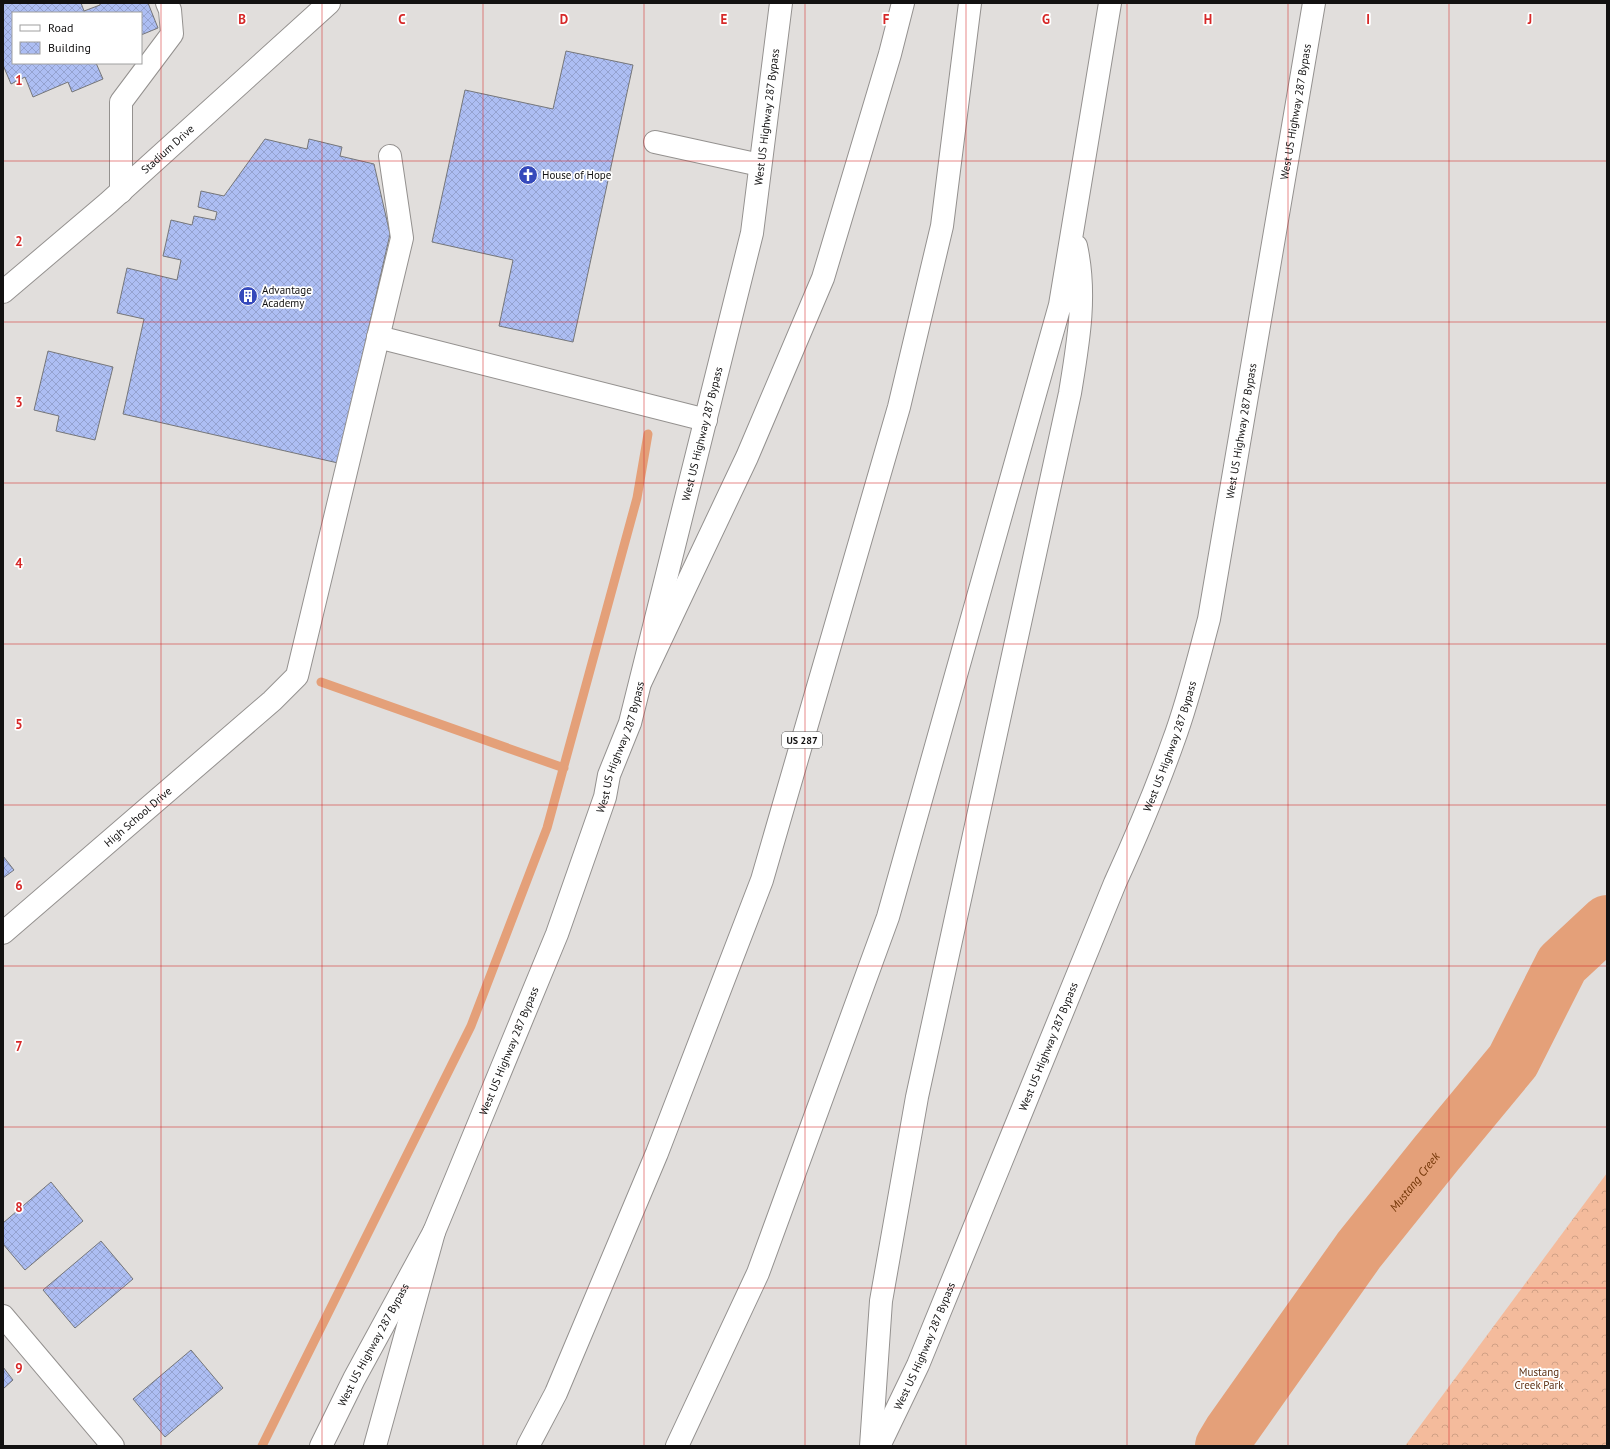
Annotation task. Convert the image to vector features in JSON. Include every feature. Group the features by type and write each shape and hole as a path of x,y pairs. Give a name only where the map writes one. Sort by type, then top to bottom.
{"main road":[{"path":"121,192 121,102 172,34 170,10 166,3"},
{"name":"Stadium Drive","path":"3,292 121,192 329,3"},
{"name":"West US Highway 287 Bypass","path":"321,1446 354,1379 434,1232 557,934 605,797 609,775 630,723 752,233 781,3"},
{"path":"641,681 747,457 823,278 890,54 903,3"},
{"name":"US 287","path":"528,1446 556,1393 657,1152 762,880 898,407 942,226 970,3"},
{"path":"677,1446 758,1273 888,917 1060,305 1110,3"},
{"name":"West US Highway 287 Bypass","path":"879,1446 918,1365 1115,883 1134,841 1174,741 1195,672 1210,619 1314,3"},
{"path":"655,142 760,165"},
{"name":"High School Drive","path":"3,933 272,701 297,676 402,238 390,156"},
{"path":"871,1446 881,1301 917,1097 1070,392 1080,331 1082,289 1078,255 1072,231"},
{"path":"378,337 706,420"},
{"path":"375,1446 434,1232"},
{"path":"3,1316 113,1446"}],"green space":[{"name":"Mustang Creek Park","path":"1607,1173 1607,1446 1405,1446"}],"building":[{"path":"3,3 81,3 84,11 100,5 100,3 148,3 158,28 142,35 142,12 12,12 12,64 96,64 103,79 72,92 68,82 33,97 25,77 11,84 3,65"},
{"name":"House of Hope","path":"566,51 633,65 573,342 499,326 513,260 432,242 465,90 553,109"},
{"name":"Advantage Academy","path":"265,139 307,149 309,139 342,147 340,156 374,164 390,234 338,463 123,414 144,319 117,313 127,268 177,280 181,260 163,256 171,220 192,225 194,216 215,220 217,212 198,207 201,191 224,196"},
{"path":"48,351 113,367 95,440 56,431 59,416 34,410"},
{"path":"3,856 14,870 3,878"},
{"path":"51,1182 83,1221 25,1270 3,1244 3,1223"},
{"path":"101,1241 133,1279 75,1328 43,1290"},
{"path":"191,1350 223,1388 165,1437 133,1399"},
{"path":"3,1367 13,1380 3,1389"}],"waterway":[{"path":"262,1446 471,1026 547,828 637,498 648,434"},
{"path":"321,682 564,768"},
{"name":"Mustang Creek","path":"1222,1446 1231,1431 1359,1250 1513,1061 1562,964 1607,922"}],"place":[{"name":"House of Hope","path":"528,175"},
{"name":"Advantage Academy","path":"248,296"}]}
